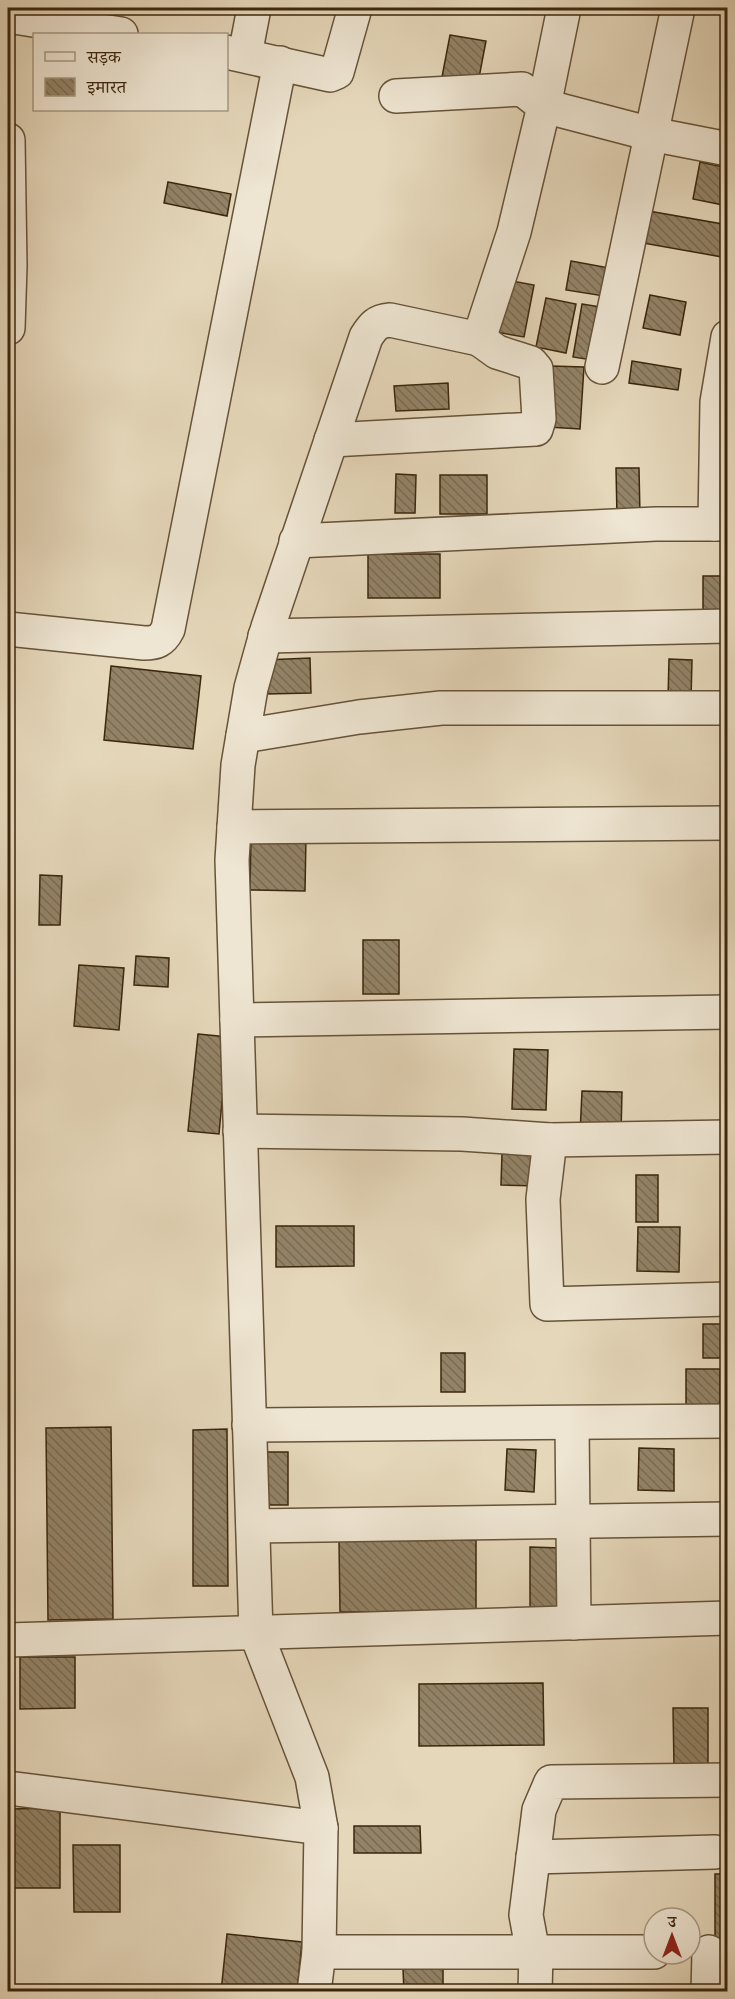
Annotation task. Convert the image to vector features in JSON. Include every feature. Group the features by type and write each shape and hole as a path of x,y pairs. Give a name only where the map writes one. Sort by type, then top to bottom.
{"street":[{"path":"254,8 236,54 330,75 337,72 355,8"},
{"path":"479,339 514,231 544,106 564,8"},
{"path":"602,367 678,8"},
{"path":"8,16 115,33"},
{"path":"8,629 156,643 163,639 168,629 280,63"},
{"path":"396,96 522,89 544,106 651,134 728,149"},
{"path":"8,140 10,266 8,328"},
{"path":"314,1992 319,1952 321,1828 312,1777 256,1633 232,860 238,765 251,688 265,636 296,541 366,337 373,326 390,320 479,339 497,352 526,360 536,369 539,419 536,429 331,440"},
{"path":"296,541 721,524 717,402 728,337"},
{"path":"265,636 728,627"},
{"path":"243,736 359,717 441,708 728,708"},
{"path":"234,827 728,824"},
{"path":"237,1020 728,1012"},
{"path":"240,1131 462,1134 550,1140 728,1137"},
{"path":"550,1140 543,1200 547,1304 728,1299"},
{"path":"249,1425 728,1421"},
{"path":"572,1423 574,1623"},
{"path":"253,1526 728,1518"},
{"path":"8,1640 728,1618"},
{"path":"535,1992 535,1953 526,1916 539,1810 551,1782 728,1780"},
{"path":"8,1788 321,1828"},
{"path":"533,1857 715,1852"},
{"path":"319,1952 642,1952"},
{"path":"708,1992 709,1952"}],"building":[{"path":"450,35 486,41 478,83 442,77"},
{"path":"700,162 728,168 728,206 693,199"},
{"path":"168,182 231,194 227,216 164,203"},
{"path":"643,210 728,225 728,258 637,242"},
{"path":"571,261 615,269 610,297 566,290"},
{"path":"507,280 534,285 524,337 496,332"},
{"path":"650,295 686,302 680,335 643,328"},
{"path":"546,298 576,304 566,353 536,347"},
{"path":"582,304 607,308 598,361 573,357"},
{"path":"632,361 681,369 678,390 629,383"},
{"path":"551,366 584,367 580,429 548,427"},
{"path":"448,383 449,409 396,411 394,386"},
{"path":"616,468 639,468 640,516 617,517"},
{"path":"396,474 416,475 415,513 395,513"},
{"path":"440,475 487,475 487,514 440,514"},
{"path":"368,554 440,554 440,598 368,598"},
{"path":"703,576 728,576 728,622 703,623"},
{"path":"310,658 311,693 266,694 265,660"},
{"path":"669,659 692,660 691,700 668,699"},
{"path":"111,666 201,676 193,749 104,740"},
{"path":"725,724 728,725 728,757 723,757"},
{"path":"251,835 306,836 305,891 250,890"},
{"path":"40,875 62,876 60,925 39,925"},
{"path":"363,940 399,940 399,994 363,994"},
{"path":"136,956 169,958 168,987 134,985"},
{"path":"79,965 124,968 119,1030 74,1026"},
{"path":"724,1022 728,1022 728,1128 724,1128"},
{"path":"198,1034 228,1037 219,1134 188,1131"},
{"path":"514,1049 548,1050 546,1110 512,1109"},
{"path":"582,1091 622,1092 621,1133 580,1134"},
{"path":"502,1153 540,1154 539,1186 501,1185"},
{"path":"636,1175 658,1175 658,1222 636,1222"},
{"path":"276,1226 354,1226 354,1266 276,1267"},
{"path":"638,1227 680,1227 679,1272 637,1271"},
{"path":"703,1324 721,1324 721,1358 703,1358"},
{"path":"441,1353 465,1353 465,1392 441,1392"},
{"path":"686,1369 720,1369 720,1415 686,1415"},
{"path":"111,1427 113,1619 48,1620 46,1428"},
{"path":"227,1429 228,1586 193,1586 193,1430"},
{"path":"639,1448 674,1449 674,1491 638,1490"},
{"path":"507,1449 536,1450 534,1492 505,1490"},
{"path":"265,1452 288,1452 288,1505 265,1505"},
{"path":"476,1540 476,1611 340,1612 339,1541"},
{"path":"530,1547 561,1548 560,1616 530,1616"},
{"path":"20,1657 75,1657 75,1708 20,1709"},
{"path":"543,1683 544,1745 419,1746 419,1684"},
{"path":"673,1708 708,1708 708,1766 674,1766"},
{"path":"60,1808 60,1888 8,1888 8,1809"},
{"path":"354,1826 420,1826 421,1853 354,1853"},
{"path":"73,1845 120,1845 120,1912 74,1912"},
{"path":"715,1874 728,1874 728,1938 715,1938"},
{"path":"227,1934 302,1942 297,1992 221,1992"},
{"path":"403,1969 443,1969 443,1992 404,1992"}]}
